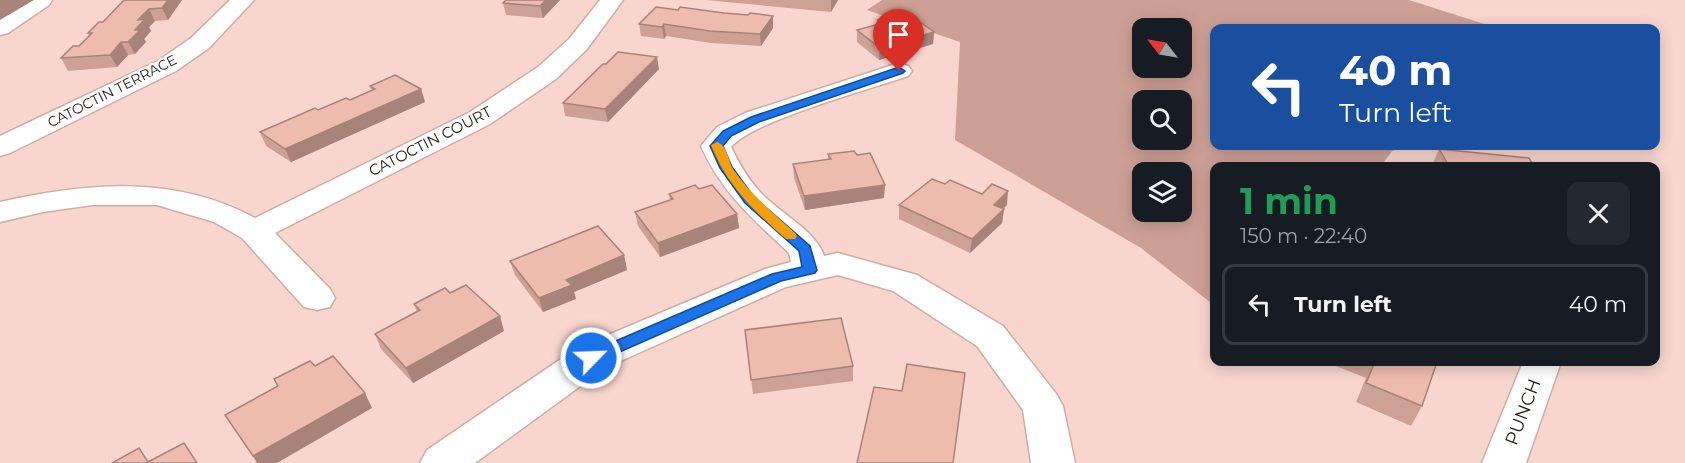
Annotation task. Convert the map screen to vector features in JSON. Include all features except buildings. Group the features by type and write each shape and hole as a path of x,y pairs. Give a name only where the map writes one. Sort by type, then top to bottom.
{"street":[{"path":"0,28 41,0"},
{"name":"CATOCTIN TERRACE","path":"0,147 167,66 200,43 243,0"},
{"name":"CATOCTIN COURT","path":"254,231 480,118 547,73 578,44 612,0"},
{"path":"810,270 806,249 750,200 726,168 716,146 727,133 755,119 899,71"},
{"path":"0,212 43,202 92,196 159,196 225,215 254,231 317,298"},
{"path":"442,463 591,358 777,277 838,264 905,283 990,336 1043,406 1053,463"},
{"name":"PUNCH","path":"1504,463 1540,366"}],"shaded area":[{"path":"882,0 1409,0 1484,24 1210,24 1210,150 1395,150 1384,162 1210,162 1210,302 1141,248 955,140 960,42 867,10"}],"slow traffic":[{"path":"717,145 726,168 750,200 791,236"}],"route":[{"path":"591,358 777,277 810,270 806,249 750,200 726,168 716,146 727,133 755,119 899,71"}]}
